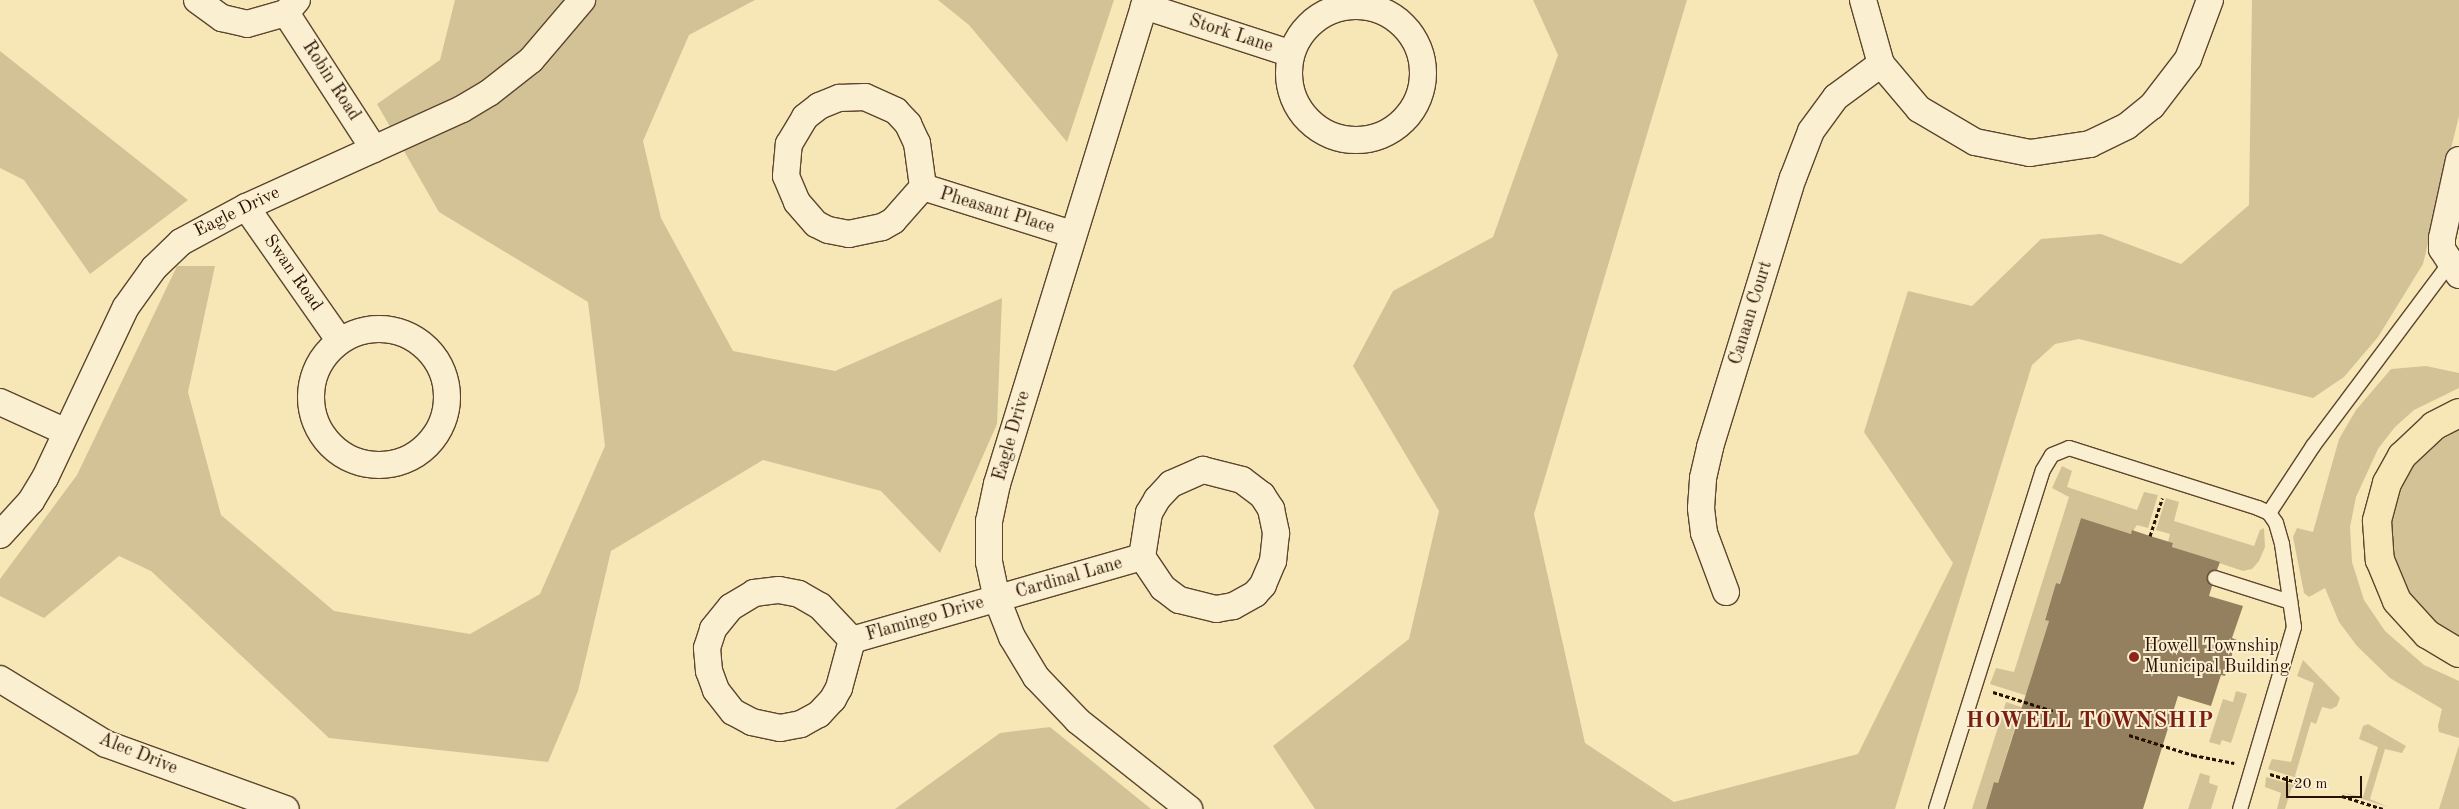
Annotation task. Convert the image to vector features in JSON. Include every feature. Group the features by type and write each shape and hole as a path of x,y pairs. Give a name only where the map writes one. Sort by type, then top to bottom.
{"highway":[{"path":"2459,413 2434,426 2402,456 2387,483 2378,528 2380,560 2397,601 2427,634 2459,653"}],"street":[{"name":"Robin Road","path":"197,0 222,18 247,24 291,6 374,149"},
{"name":"Eagle Drive","path":"0,535 30,501 45,478 64,431 126,307 154,268 194,232 462,109 489,93 531,60 582,0"},
{"path":"1863,0 1881,64 1919,109 1974,142 2013,152 2069,150 2112,135 2152,106 2188,58 2210,0"},
{"name":"Eagle Drive","path":"1145,3 1072,234 989,521 989,562 997,598 1012,637 1050,694 1078,721 1189,809"},
{"name":"Stork Lane","path":"1145,3 1289,53"},
{"name":"Stork Lane","path":"1360,4 1379,8 1411,32 1421,59 1422,83 1414,106 1400,124 1358,142 1340,140 1309,122 1298,108 1292,97 1289,53 1316,19 1340,7 1360,4"},
{"name":"Canaan Court","path":"1726,592 1704,533 1701,508 1710,447 1793,178 1811,131 1836,97 1881,64"},
{"name":"Pheasant Place","path":"865,97 881,102 908,124 917,143 922,187 893,220 882,227 849,234 828,230 816,224 797,202 786,176 789,144 805,117 819,106 840,98 865,97"},
{"path":"2454,270 2442,238 2459,160"},
{"name":"Pheasant Place","path":"922,187 1072,234"},
{"name":"Swan Road","path":"246,207 339,340"},
{"path":"381,330 402,333 422,342 437,357 443,368 446,406 433,440 417,455 395,463 372,464 354,461 326,442 312,411 313,385 322,359 339,340 381,330"},
{"path":"0,402 64,431"},
{"name":"Cardinal Lane","path":"1203,470 1242,480 1262,495 1272,509 1276,533 1273,562 1263,585 1255,594 1234,606 1216,609 1195,606 1179,600 1163,588 1142,557 1149,513 1162,494 1186,475 1203,470"},
{"name":"Cardinal Lane","path":"997,598 1142,557"},
{"name":"Flamingo Drive","path":"779,590 800,594 820,606 852,640 839,688 833,699 819,714 801,724 780,728 752,722 733,712 720,698 709,671 707,648 713,629 731,607 754,593 779,590"},
{"name":"Flamingo Drive","path":"852,640 997,598"},
{"name":"Alec Drive","path":"0,679 106,744 286,809"}],"lane":[{"path":"2269,513 2313,446 2454,270"},
{"path":"1936,809 2048,459 2069,448 2269,513 2280,536 2294,627 2240,809"},
{"path":"2215,578 2290,602"}],"path":[{"path":"2150,536 2168,479"},
{"path":"1975,686 2057,712"},
{"path":"2129,735 2193,755 2225,760"},
{"path":"2267,773 2312,787"},
{"path":"2342,796 2383,809"}],"shaded area":[{"path":"455,0 755,0 689,35 643,141 661,218 733,351 835,371 1002,298 997,424 940,553 881,491 763,460 611,551 578,691 548,762 329,738 151,571 119,556 44,618 0,596 0,579 77,475 177,266 215,266 188,392 221,515 334,611 470,634 540,594 605,446 588,302 439,212 377,104 440,60"},
{"path":"938,0 1114,0 1067,142 969,25"},
{"path":"1533,0 1687,0 1534,514 1585,743 1674,802 1858,754 1953,563 1864,432 1908,291 1972,306 2041,239 2101,234 2181,264 2249,205 2252,0 2459,0 2459,116 2423,264 2378,337 2344,377 2313,398 2079,339 2055,344 2032,365 1895,809 1315,809 1273,746 1409,639 1439,511 1353,366 1393,291 1493,237 1558,55"},
{"path":"0,51 188,200 90,274 24,180 0,168"},
{"path":"2426,366 2459,373 2459,388 2414,410 2395,427 2378,449 2356,497 2350,527 2352,562 2364,600 2385,631 2424,665 2459,681 2459,738 2439,732 2438,726 2442,709 2390,678 2357,646 2339,622 2325,588 2309,597 2304,593 2293,537 2297,528 2313,532 2339,439 2356,410 2391,369"},
{"path":"2459,429 2459,640 2444,633 2410,599 2393,559 2390,537 2391,513 2403,479 2426,450"},
{"path":"2062,466 2072,471 2067,487 2137,510 2144,492 2158,495 2148,528 2137,525 2131,534 2081,518 2060,584 2056,583 2045,619 2049,621 2029,685 2059,706 1990,684 1996,668 2014,672 2069,497 2052,488"},
{"path":"2166,498 2179,502 2174,521 2254,546 2260,530 2264,528 2265,547 2259,561 2252,569 2243,571 2172,547 2173,543 2168,542 2170,534 2156,530"},
{"path":"2303,660 2340,698 2337,706 2331,709 2322,707 2316,724 2311,722 2295,776 2313,783 2268,769 2272,759 2291,762 2314,683 2297,676"},
{"path":"2236,691 2247,694 2231,743 2222,740 2220,745 2209,742 2223,699 2233,702"},
{"path":"2006,702 2055,718 2052,728 2018,717 1998,783 1994,782 1986,809 1972,809"},
{"path":"2368,724 2406,746 2402,753 2385,749 2370,799 2388,807 2343,793 2363,797 2378,747 2359,739 2363,726"},
{"path":"1050,727 1151,809 895,809 1000,733"},
{"path":"2459,745 2459,809 2439,809"},
{"path":"2200,773 2210,776 2209,783 2218,786 2211,809 2188,809"},
{"path":"2266,777 2311,790 2292,787 2285,809 2277,809 2281,793 2265,787"}],"building":[{"name":"Howell Township Municipal Building","path":"2081,518 2131,534 2132,530 2173,543 2172,547 2220,562 2217,570 2207,576 2212,586 2209,596 2243,606 2232,638 2237,640 2225,676 2221,675 2211,706 2178,696 2143,809 1986,809 1994,782 1998,783 2049,621 2045,620 2056,583 2060,584"}],"place":[{"name":"Howell Township Municipal Building","path":"2134,657"}],"district":[{"name":"HOWELL TOWNSHIP","path":"2090,722"}]}
